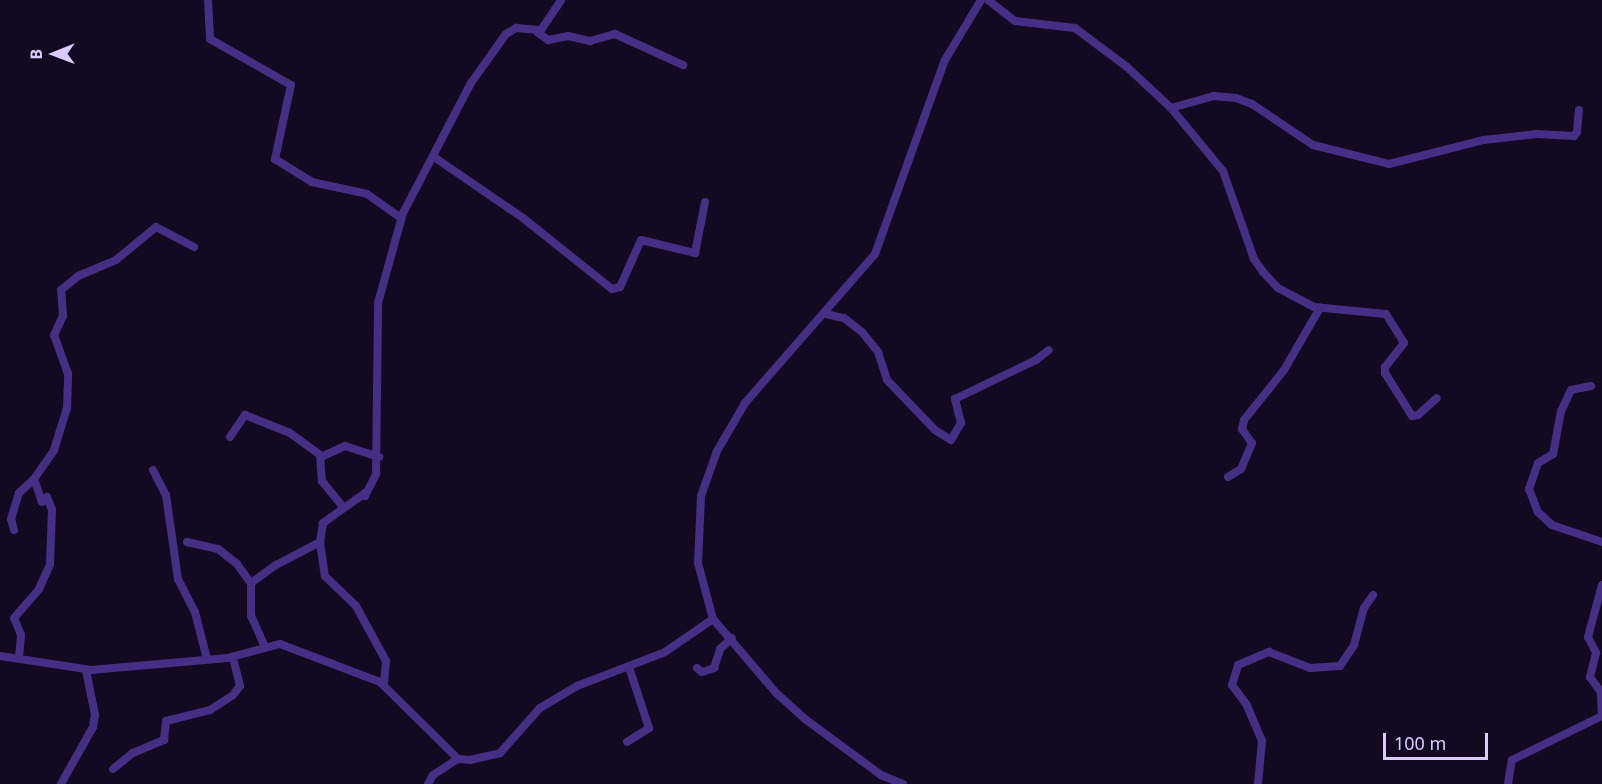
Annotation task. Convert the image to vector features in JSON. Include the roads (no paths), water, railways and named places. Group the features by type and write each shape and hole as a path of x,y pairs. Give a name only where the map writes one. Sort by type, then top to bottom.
{"street":[{"path":"208,0 210,39 291,86 275,159 312,182 367,194 401,218"},
{"path":"537,32 561,0"},
{"path":"903,784 881,775 805,719 777,694 732,638 713,619 698,563 703,487 717,451 745,403 763,379 826,314 875,254 945,60 981,0"},
{"path":"988,0 1016,21 1080,30 1102,45 1171,108 1225,175 1257,266 1278,288 1320,308 1386,314 1404,344 1385,367 1385,373 1412,416 1418,415 1437,398"},
{"path":"384,684 386,660 356,606 325,576 320,542 323,523 365,493 365,496 379,457 375,415 378,303 401,218 471,83 506,34 516,28 537,32 548,40 568,36 590,41 615,34 683,65"},
{"path":"1171,108 1214,96 1236,98 1252,104 1313,145 1389,164 1484,140 1538,134 1574,136 1577,132 1580,110"},
{"path":"434,157 523,218 612,289 620,287 641,240 694,253 705,202"},
{"path":"14,530 11,519 19,493 34,479 54,450 67,408 68,374 54,335 63,316 63,288 90,270 116,260 156,227 194,247"},
{"path":"1228,477 1241,469 1252,443 1242,429 1244,420 1284,370 1320,308"},
{"path":"826,314 844,318 862,332 878,352 887,380 935,430 951,440 961,426 953,404 957,397 1036,360 1049,350"},
{"path":"1591,386 1571,390 1562,411 1553,454 1538,463 1529,489 1538,512 1552,525 1602,542"},
{"path":"230,437 247,415 290,432 321,457 322,481 331,488 343,507"},
{"path":"321,457 345,446 379,457"},
{"path":"153,470 166,495 178,579 195,612 207,659"},
{"path":"19,658 21,635 14,618 39,589 50,568 52,510 47,497 42,502 34,479"},
{"path":"187,542 218,549 237,564 251,583 250,616 265,647"},
{"path":"251,583 276,565 320,542"},
{"path":"1508,784 1512,760 1540,743 1602,716 1600,692 1590,677 1596,653 1588,637 1602,585"},
{"path":"1258,784 1262,741 1247,705 1232,685 1238,665 1269,652 1310,668 1340,666 1354,645 1364,608 1372,596"},
{"path":"428,784 433,775 458,759 483,759 500,753 540,708 577,686 629,667 673,647 713,619"},
{"path":"697,668 702,672 714,668 720,649 732,638"},
{"path":"0,656 86,670 233,657 280,644 384,684 458,759"},
{"path":"113,769 133,753 164,740 166,721 210,710 233,695 240,686 233,657"},
{"path":"627,742 649,728 629,667"},
{"path":"61,784 93,727 94,710 86,670"}]}
